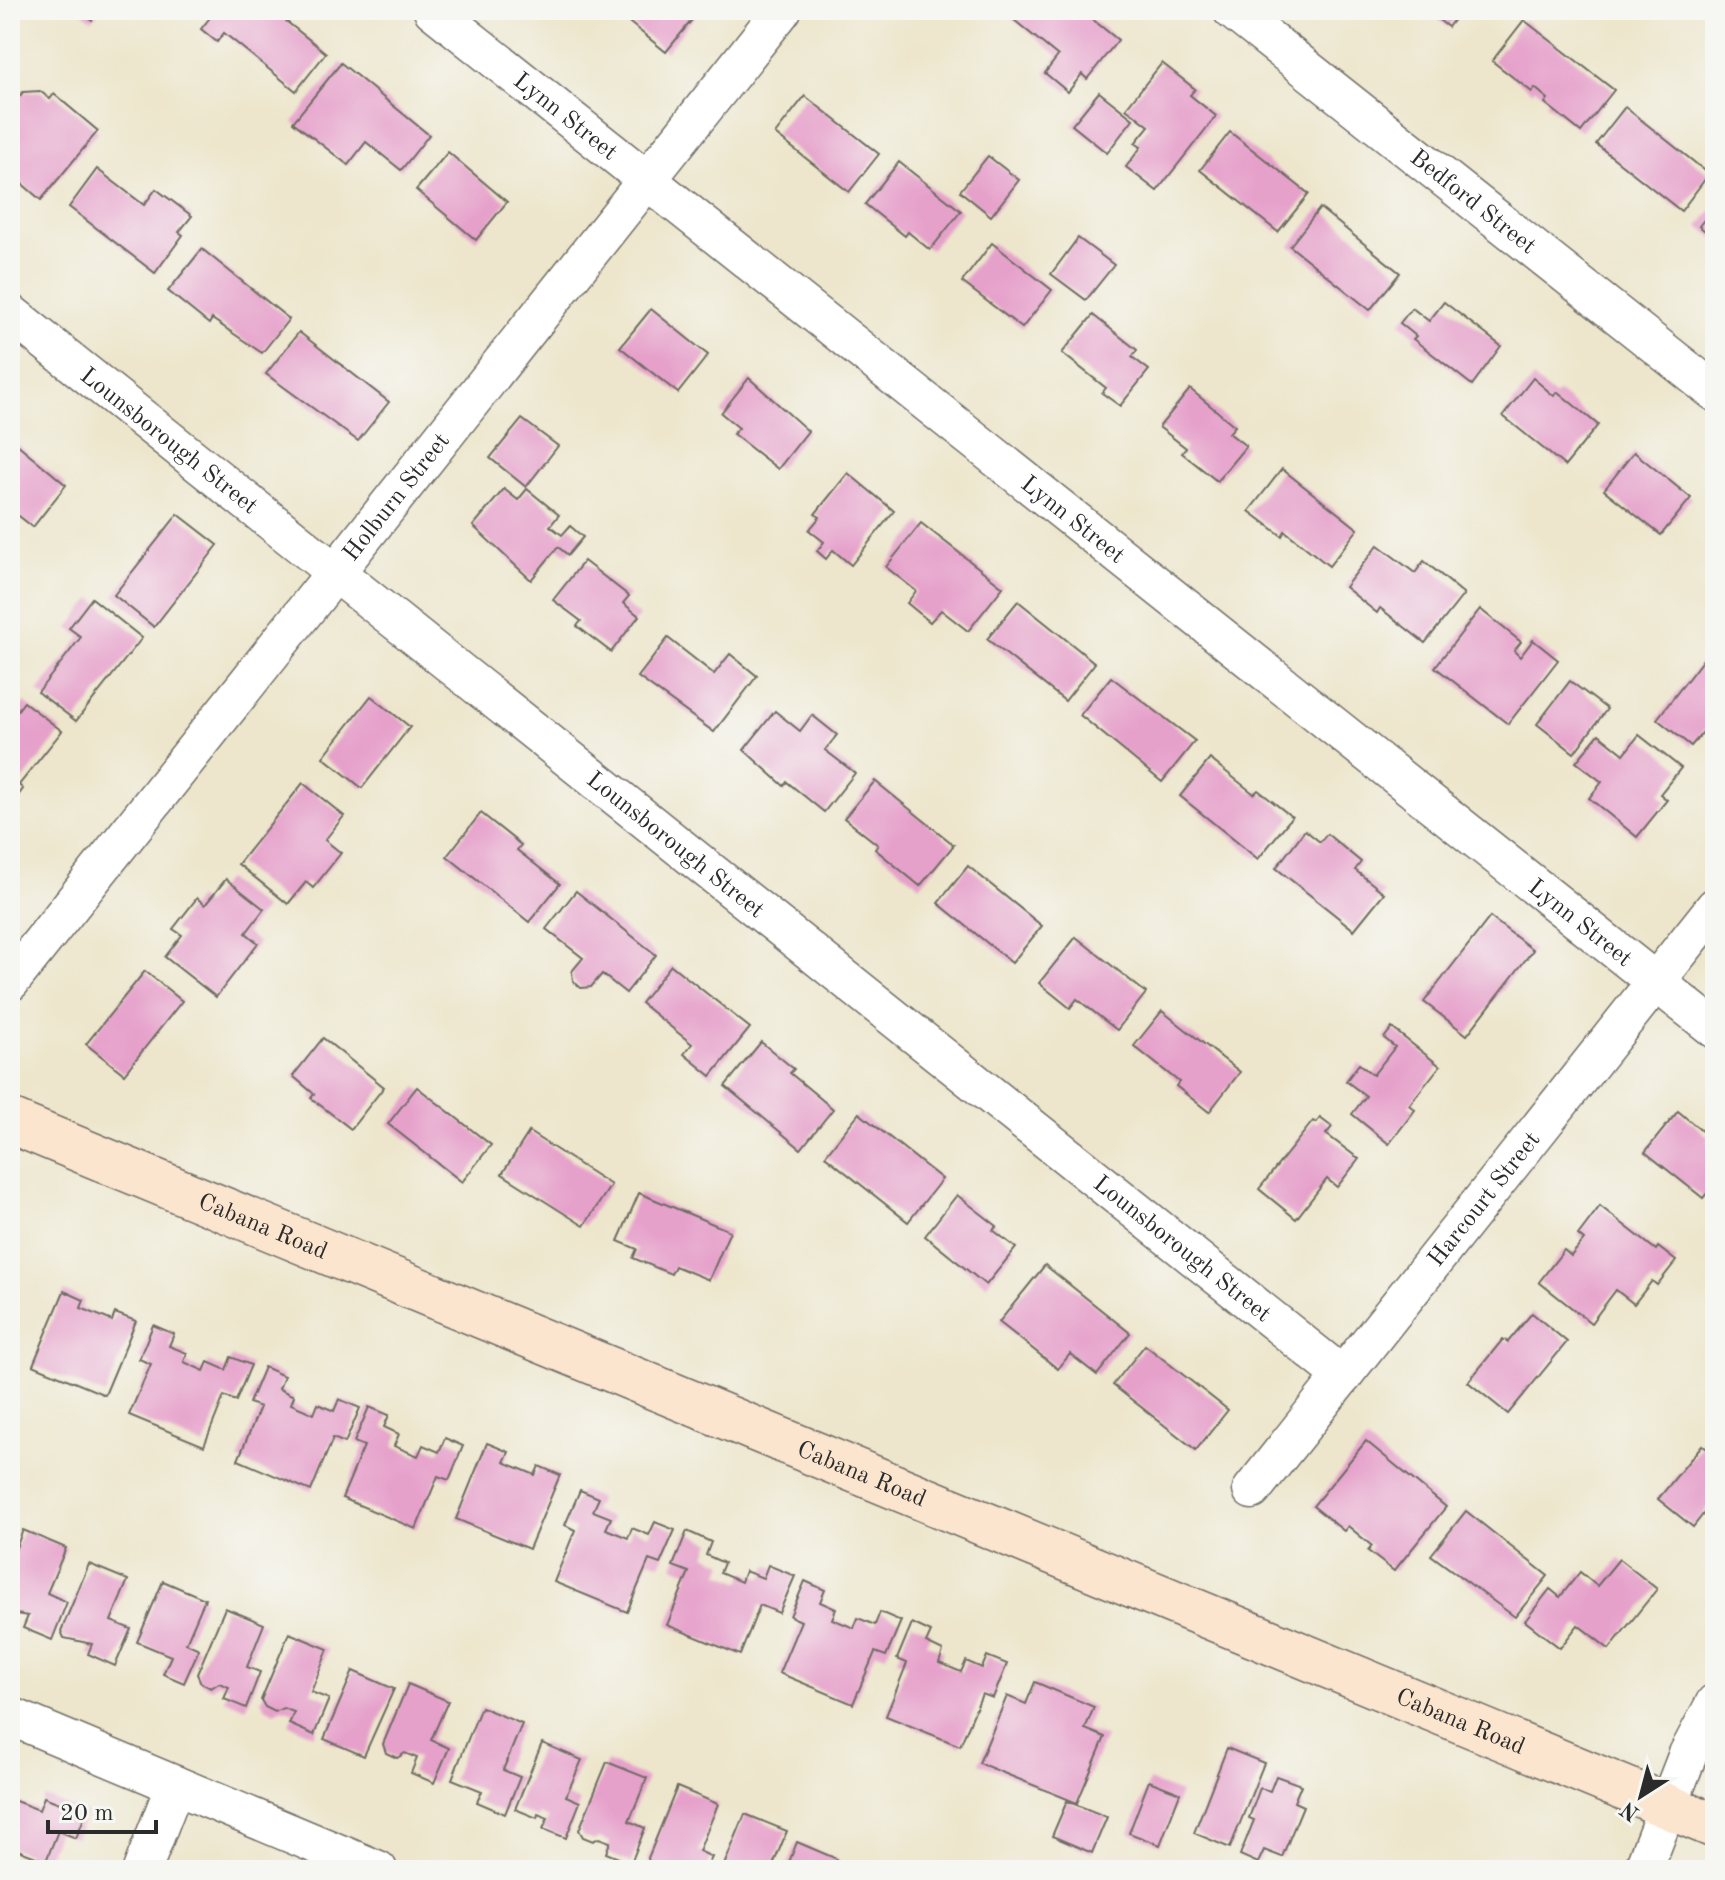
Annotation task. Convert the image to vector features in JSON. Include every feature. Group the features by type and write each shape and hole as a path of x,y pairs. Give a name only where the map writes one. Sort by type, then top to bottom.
{"main road":[{"name":"Cabana Road","path":"10,1121 1715,1826"}],"street":[{"name":"Lynn Street","path":"433,10 1715,1029"},
{"name":"Holburn Street","path":"10,982 782,10"},
{"name":"Bedford Street","path":"1232,10 1715,392"},
{"name":"Lounsborough Street","path":"10,313 1343,1376"},
{"name":"Harcourt Street","path":"1252,1490 1715,907"},
{"path":"1643,1870 1666,1806 1715,1703"},
{"path":"10,1716 378,1870"},
{"path":"142,1870 175,1785"}],"building":[{"path":"79,10 100,10 92,20"},
{"path":"216,10 272,10 326,53 296,91 224,33 217,42 201,29"},
{"path":"614,10 700,10 666,52"},
{"path":"1012,10 1097,10 1092,19 1118,40 1087,79 1082,74 1068,92 1045,73 1058,56 1008,15"},
{"path":"1426,10 1461,10 1448,27"},
{"path":"1524,20 1614,90 1581,132 1545,103 1548,99 1535,88 1532,92 1492,61"},
{"path":"341,63 429,135 401,170 366,142 348,165 293,122"},
{"path":"1162,63 1195,89 1190,95 1216,116 1157,191 1126,167 1141,147 1135,143 1149,126 1126,108"},
{"path":"40,91 50,99 54,94 98,131 41,200 13,176 10,180 10,108 23,92"},
{"path":"1099,92 1133,119 1107,153 1072,125"},
{"path":"805,96 879,154 849,192 775,134"},
{"path":"1625,107 1709,174 1681,211 1596,144"},
{"path":"1230,132 1309,194 1278,232 1200,170"},
{"path":"448,152 507,202 476,240 416,190"},
{"path":"988,156 1019,180 991,216 960,191"},
{"path":"899,162 961,211 930,250 908,232 905,236 865,204"},
{"path":"97,169 144,205 156,189 192,216 179,232 183,235 155,273 69,207"},
{"path":"1715,206 1715,239 1699,226"},
{"path":"1320,208 1400,273 1370,310 1290,246"},
{"path":"1078,238 1114,265 1086,300 1051,274"},
{"path":"992,243 1052,290 1022,328 962,282"},
{"path":"202,249 289,319 262,353 212,319 209,324 168,291"},
{"path":"1444,302 1501,346 1472,385 1413,339 1416,336 1400,323 1412,308 1429,321"},
{"path":"651,309 708,355 678,393 620,347"},
{"path":"1093,315 1137,350 1132,357 1149,370 1120,406 1102,393 1106,388 1062,353"},
{"path":"299,332 389,402 358,441 266,374"},
{"path":"749,378 808,431 778,469 733,434 739,428 721,413"},
{"path":"1533,378 1554,396 1558,392 1598,425 1565,466 1503,416"},
{"path":"1190,389 1235,426 1229,433 1246,446 1217,481 1182,453 1186,448 1159,427"},
{"path":"522,419 558,446 526,487 490,458"},
{"path":"10,438 66,485 33,527 10,509"},
{"path":"1634,452 1691,498 1661,535 1604,490"},
{"path":"1282,469 1358,529 1329,566 1285,531 1282,536 1249,511"},
{"path":"848,473 894,511 851,565 833,550 826,559 817,551 824,542 809,530 820,517 815,514"},
{"path":"504,489 518,500 527,489 559,515 550,526 562,535 570,526 583,537 568,555 558,547 531,580 473,526"},
{"path":"178,514 218,545 154,627 114,595"},
{"path":"921,523 1003,587 968,631 941,610 930,622 907,603 916,591 886,567"},
{"path":"1378,545 1415,573 1424,561 1464,594 1425,643 1380,608 1377,613 1345,587"},
{"path":"584,561 629,596 623,603 639,616 611,652 577,626 581,621 553,600"},
{"path":"92,598 142,638 76,721 38,692 81,637 69,628"},
{"path":"1018,601 1095,663 1065,701 987,639"},
{"path":"1480,609 1521,642 1514,651 1520,657 1533,640 1558,660 1508,724 1435,667"},
{"path":"668,638 714,674 730,654 757,676 714,732 638,677"},
{"path":"1715,644 1715,727 1710,724 1691,746 1657,719"},
{"path":"1111,677 1195,741 1162,782 1080,715"},
{"path":"1570,681 1607,709 1574,753 1537,724"},
{"path":"371,696 410,727 362,788 323,757"},
{"path":"24,702 62,731 19,785 23,789 10,806 10,720"},
{"path":"775,711 800,731 812,715 837,735 825,750 855,773 824,812 787,782 784,786 744,750"},
{"path":"1599,734 1624,754 1639,735 1681,768 1660,794 1667,800 1637,837 1589,798 1602,782 1576,762"},
{"path":"1210,759 1254,794 1258,790 1292,817 1258,859 1180,796"},
{"path":"875,781 954,845 920,886 875,849 878,845 844,818"},
{"path":"303,783 344,816 325,840 341,853 313,888 306,882 288,904 238,864"},
{"path":"481,813 521,845 517,850 560,884 529,922 447,856"},
{"path":"1305,830 1320,842 1327,834 1361,862 1355,870 1384,893 1354,930 1276,868"},
{"path":"968,866 1042,926 1012,963 938,903"},
{"path":"226,879 264,909 246,933 258,943 216,997 165,957 182,935 173,929 197,898 205,905"},
{"path":"576,891 656,955 626,993 602,974 591,987 581,988 573,981 572,971 583,958 546,929"},
{"path":"1490,917 1533,950 1467,1035 1424,1002"},
{"path":"1076,937 1146,993 1117,1030 1077,999 1070,1008 1039,983"},
{"path":"671,965 750,1028 711,1076 684,1054 692,1044 641,1003"},
{"path":"145,971 182,1001 124,1074 86,1044"},
{"path":"1162,1011 1240,1072 1209,1112 1176,1086 1179,1082 1134,1046"},
{"path":"1392,1028 1440,1066 1409,1105 1415,1110 1389,1144 1352,1114 1366,1096 1346,1081 1359,1064 1373,1075 1395,1047 1384,1038"},
{"path":"323,1038 384,1087 351,1129 311,1098 314,1094 293,1076"},
{"path":"761,1042 794,1069 790,1073 833,1109 801,1149 725,1086"},
{"path":"417,1087 491,1145 462,1182 388,1124"},
{"path":"1678,1111 1710,1138 1707,1142 1715,1148 1715,1184 1703,1198 1645,1152"},
{"path":"859,1113 942,1179 908,1222 825,1156"},
{"path":"1320,1118 1332,1127 1326,1134 1359,1159 1337,1187 1327,1179 1296,1219 1259,1189 1313,1121 1316,1123"},
{"path":"529,1132 611,1185 584,1226 502,1174"},
{"path":"639,1193 730,1231 709,1280 675,1266 671,1274 633,1258 637,1249 618,1241"},
{"path":"957,1195 997,1226 993,1230 1016,1248 986,1285 925,1236"},
{"path":"1600,1206 1656,1250 1658,1247 1676,1261 1657,1285 1652,1281 1634,1304 1616,1290 1591,1323 1539,1282 1564,1250 1571,1256 1584,1240 1578,1235"},
{"path":"1045,1265 1130,1333 1097,1375 1070,1354 1058,1369 999,1322"},
{"path":"64,1291 84,1300 81,1308 112,1321 115,1313 136,1321 105,1395 33,1365"},
{"path":"1532,1313 1567,1342 1508,1414 1468,1382 1503,1339 1508,1342"},
{"path":"153,1325 174,1334 169,1346 187,1353 184,1362 204,1371 208,1362 226,1370 231,1357 251,1365 236,1401 224,1396 204,1446 129,1415 151,1364 139,1359"},
{"path":"1145,1345 1228,1410 1196,1450 1113,1385"},
{"path":"264,1367 284,1376 279,1389 294,1396 291,1404 314,1414 318,1404 334,1411 339,1399 360,1408 345,1443 333,1438 311,1491 238,1460 260,1407 249,1403"},
{"path":"369,1407 389,1415 384,1427 399,1434 394,1446 418,1456 423,1445 439,1452 445,1438 463,1446 449,1480 438,1476 416,1529 342,1498 364,1446 354,1442"},
{"path":"1366,1441 1446,1507 1394,1571 1368,1551 1372,1546 1348,1526 1344,1531 1313,1506"},
{"path":"487,1443 509,1452 504,1462 535,1475 539,1466 560,1475 529,1549 456,1519"},
{"path":"1702,1445 1715,1455 1715,1499 1693,1527 1658,1499"},
{"path":"580,1490 599,1498 593,1511 611,1518 606,1529 628,1538 632,1528 649,1535 655,1522 675,1530 660,1564 649,1560 627,1612 554,1582 575,1530 565,1525"},
{"path":"1466,1511 1548,1576 1515,1617 1431,1555"},
{"path":"23,1530 66,1548 47,1593 67,1602 52,1640 23,1628 28,1616 10,1613 10,1563"},
{"path":"687,1531 711,1542 706,1555 724,1563 720,1573 741,1582 745,1571 763,1578 768,1565 795,1576 779,1613 760,1605 740,1655 667,1625 689,1572 673,1566"},
{"path":"1619,1559 1657,1589 1609,1649 1578,1625 1560,1648 1525,1621 1550,1589 1560,1597 1580,1572 1597,1586"},
{"path":"89,1564 128,1580 111,1621 131,1629 115,1666 88,1654 92,1644 64,1638 61,1631"},
{"path":"163,1581 205,1599 186,1643 199,1649 184,1683 163,1674 171,1656 137,1642"},
{"path":"805,1581 825,1590 820,1602 836,1609 832,1619 854,1628 858,1618 875,1625 880,1612 901,1621 886,1656 875,1652 853,1704 779,1673 801,1621 790,1616"},
{"path":"225,1608 264,1624 247,1667 260,1672 246,1708 224,1699 229,1687 219,1683 211,1688 201,1683 197,1674"},
{"path":"912,1623 931,1632 926,1643 943,1651 939,1663 961,1672 966,1661 982,1668 987,1656 1007,1664 993,1698 982,1694 960,1746 886,1716 907,1663 897,1659"},
{"path":"289,1633 328,1649 311,1692 329,1699 314,1735 289,1724 294,1712 283,1708 275,1712 265,1707 261,1700"},
{"path":"353,1671 394,1689 364,1756 324,1739"},
{"path":"1035,1682 1094,1707 1085,1729 1105,1737 1077,1803 979,1763 1007,1696 1026,1704"},
{"path":"408,1684 448,1701 431,1740 449,1748 434,1783 411,1773 417,1758 405,1753 397,1758 386,1753 383,1744"},
{"path":"481,1707 522,1724 503,1770 520,1777 505,1814 477,1802 482,1791 452,1779"},
{"path":"542,1743 582,1760 566,1796 580,1802 566,1838 543,1829 548,1818 538,1814 537,1818 515,1809"},
{"path":"1227,1748 1264,1763 1230,1848 1194,1833"},
{"path":"607,1762 647,1778 629,1821 645,1828 631,1863 606,1853 610,1842 599,1838 593,1841 583,1837 579,1830"},
{"path":"1276,1776 1301,1785 1294,1802 1303,1806 1282,1857 1264,1850 1258,1863 1240,1855 1254,1820 1249,1818 1260,1788 1270,1791"},
{"path":"1149,1781 1180,1793 1160,1845 1129,1833"},
{"path":"677,1787 718,1804 699,1851 712,1857 706,1870 650,1867 648,1858"},
{"path":"44,1797 86,1813 76,1838 58,1831 46,1861 10,1847 10,1799 39,1810"},
{"path":"1067,1801 1107,1817 1092,1853 1052,1836"},
{"path":"745,1814 787,1831 771,1870 722,1870"},
{"path":"797,1842 837,1859 833,1870 786,1870"},
{"path":"21,1860 42,1870 16,1870"}]}
